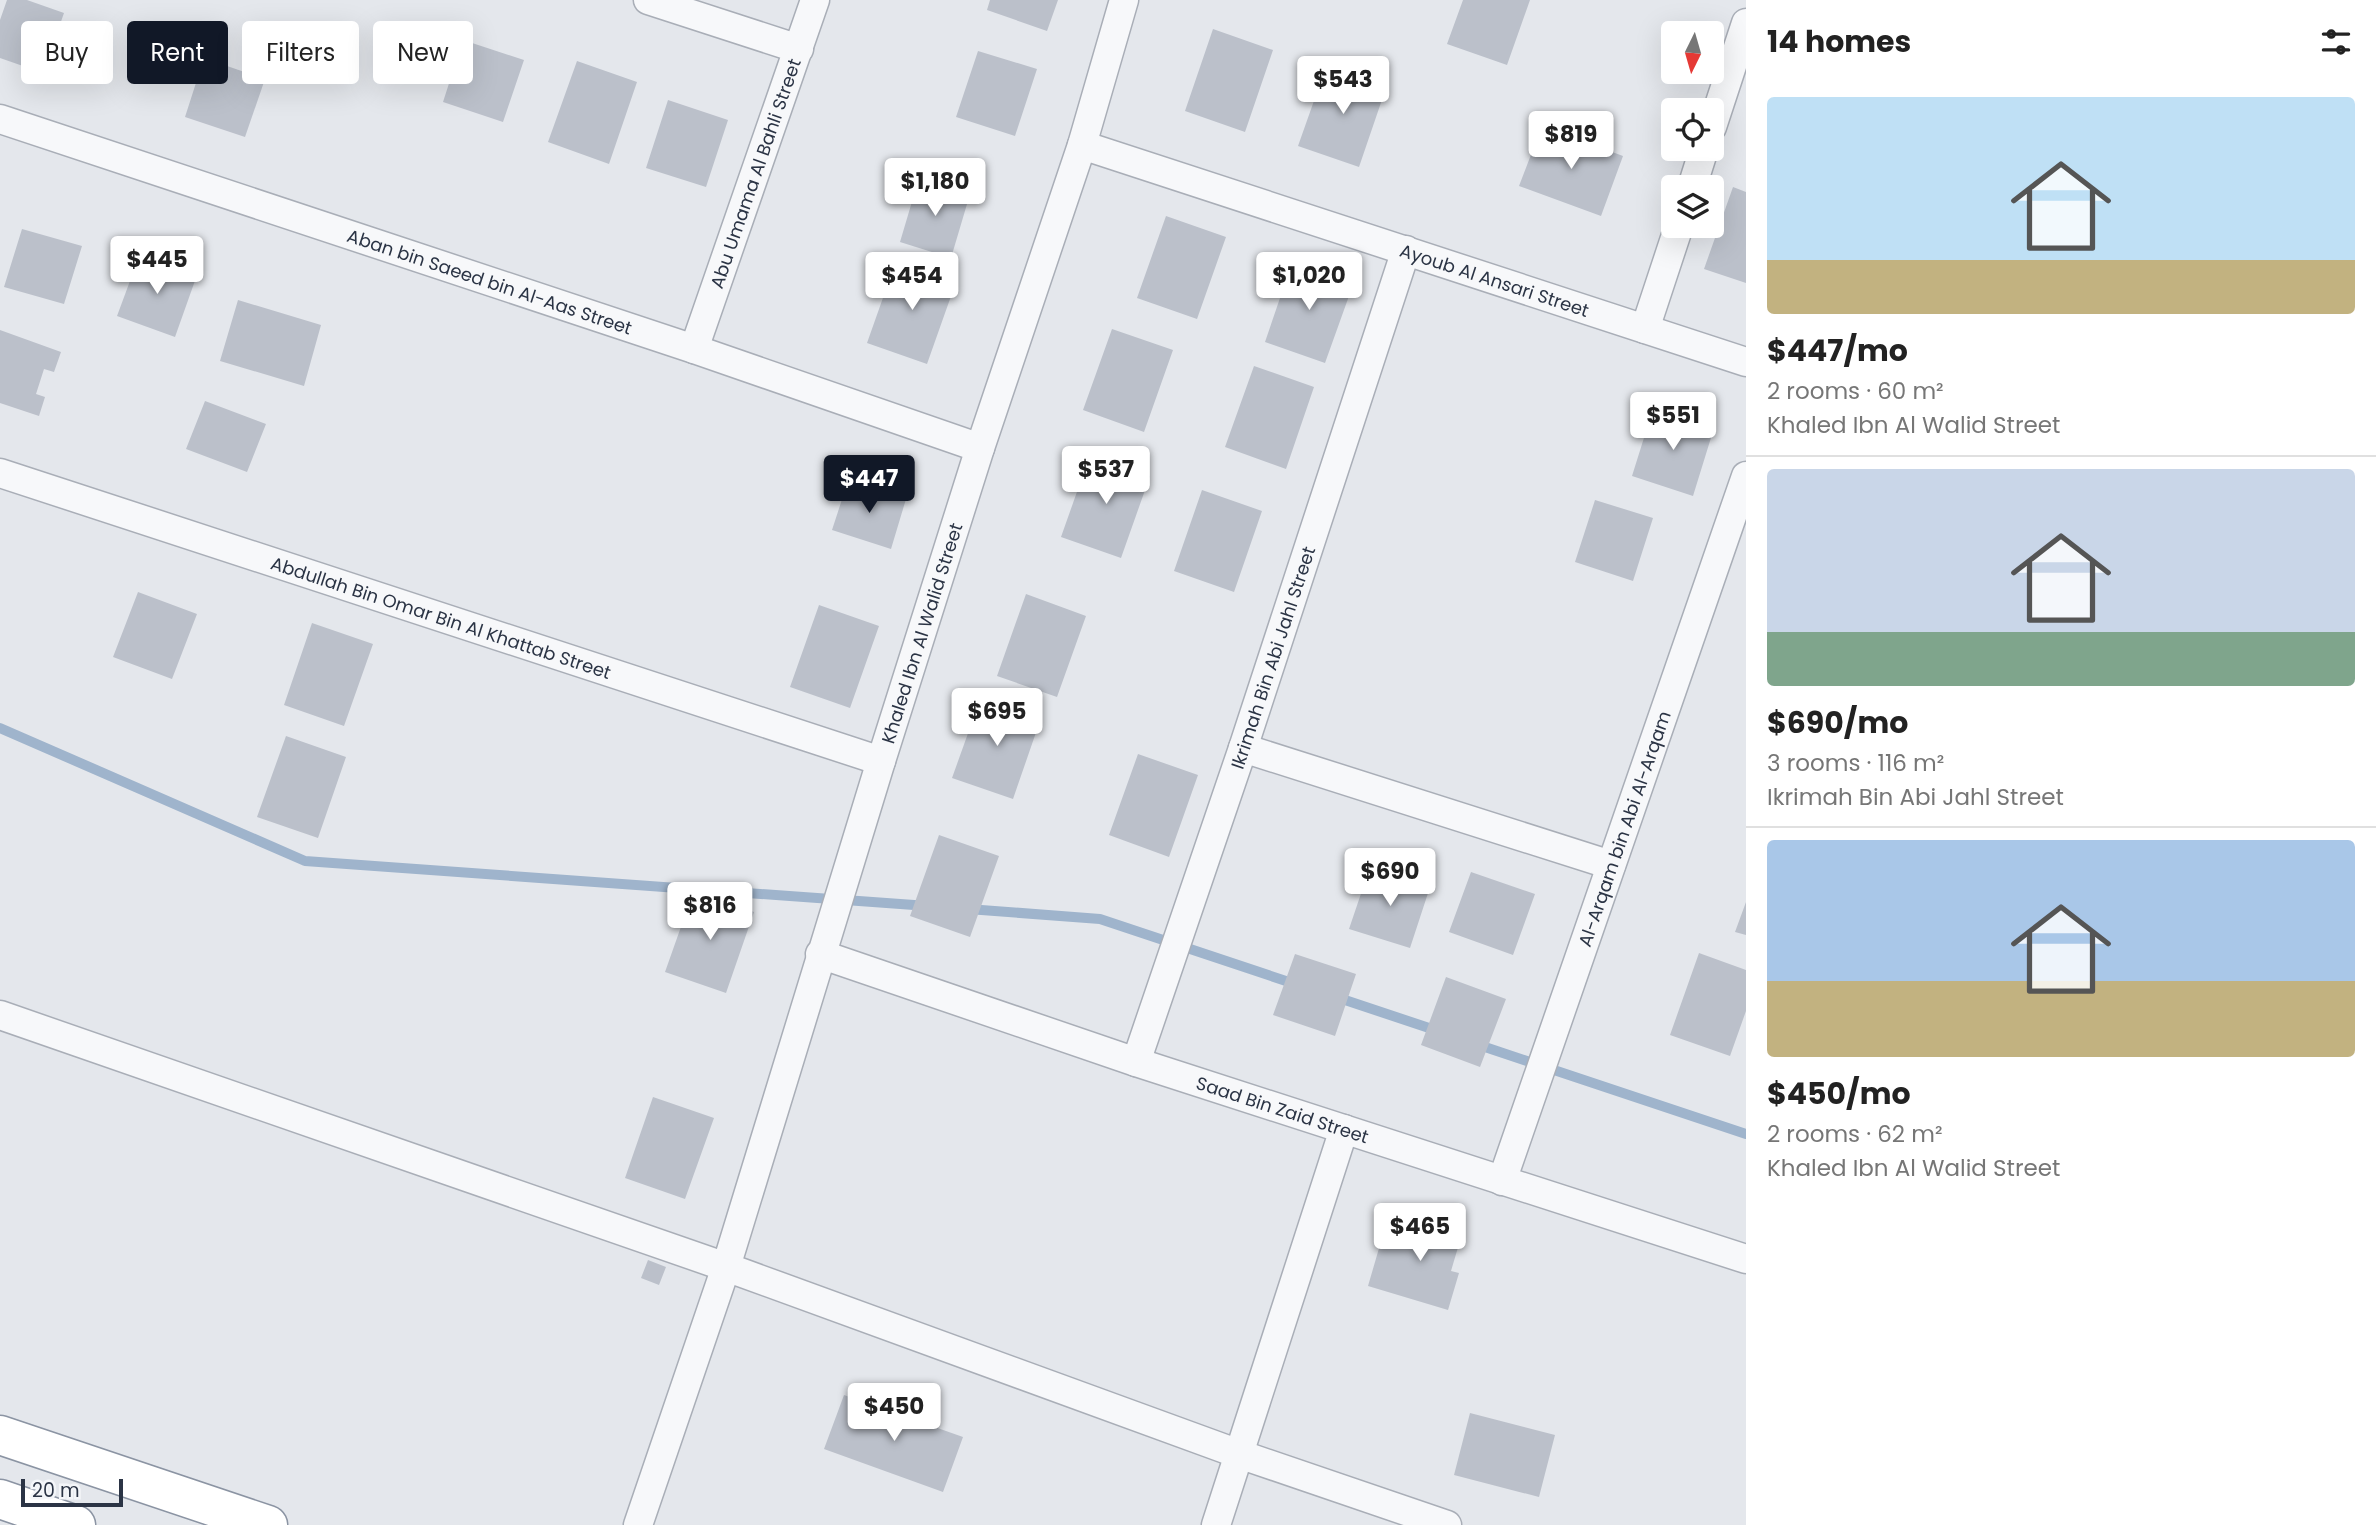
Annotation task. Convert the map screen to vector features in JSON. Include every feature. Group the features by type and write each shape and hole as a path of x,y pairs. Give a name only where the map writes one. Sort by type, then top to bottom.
{"highway":[{"path":"0,1435 268,1525"},
{"path":"0,1499 76,1525"}],"street":[{"path":"648,0 799,49"},
{"name":"Abu Umama Al Bahli Street","path":"694,349 815,0"},
{"name":"Khaled Ibn Al Walid Street","path":"638,1525 726,1267 820,954 980,448 1082,145 1124,0"},
{"path":"1721,98 1746,23"},
{"name":"Aban bin Saeed bin Al-Aas Street","path":"0,120 694,349 980,448"},
{"name":"Ayoub Al Ansari Street","path":"1082,145 1746,362"},
{"path":"1645,329 1675,238"},
{"name":"Ikrimah Bin Abi Jahl Street","path":"1136,1062 1243,748 1406,250"},
{"name":"Abdullah Bin Omar Bin Al Khattab Street","path":"0,473 881,761"},
{"name":"Al-Arqam bin Abi Al-Arqam","path":"1502,1181 1746,476"},
{"path":"1243,748 1611,865"},
{"name":"Saad Bin Zaid Street","path":"820,954 1136,1062 1746,1259"},
{"path":"0,1015 726,1267 1239,1454 1447,1525"},
{"path":"1216,1525 1344,1129"}],"building":[{"path":"7,0 27,0 64,13 61,21 21,21 21,65 0,58 0,20"},
{"path":"990,0 1058,0 1047,31 987,10"},
{"path":"1463,0 1530,0 1507,65 1447,44"},
{"path":"1213,29 1273,50 1245,132 1185,111"},
{"path":"473,43 524,60 503,122 443,102 449,84 473,84"},
{"path":"978,51 1037,69 1015,136 956,117"},
{"path":"577,61 637,82 609,164 548,142"},
{"path":"1327,64 1387,85 1359,167 1298,146"},
{"path":"228,66 242,71 242,84 263,84 245,137 185,117 196,84 228,84"},
{"path":"668,100 728,120 706,187 646,168"},
{"path":"1542,126 1623,156 1601,216 1519,186"},
{"path":"919,178 970,194 951,258 900,242"},
{"path":"1733,187 1746,192 1746,283 1704,269 1715,238 1724,238 1724,212"},
{"path":"1166,216 1226,237 1197,319 1137,298"},
{"path":"22,229 82,246 64,304 4,287"},
{"path":"140,254 197,275 175,337 117,316"},
{"path":"1293,260 1354,282 1325,363 1265,342"},
{"path":"896,261 956,282 927,364 867,343"},
{"path":"238,300 321,325 304,386 220,361"},
{"path":"1112,329 1173,350 1144,432 1083,410"},
{"path":"0,330 61,352 54,372 44,369 36,394 45,397 39,416 0,403"},
{"path":"1254,366 1314,387 1286,469 1225,447"},
{"path":"205,401 266,424 247,472 186,449"},
{"path":"1653,409 1714,428 1693,496 1632,476"},
{"path":"1090,455 1150,476 1121,558 1061,537"},
{"path":"848,481 906,499 891,549 832,530"},
{"path":"1202,490 1262,511 1234,592 1174,571"},
{"path":"1595,500 1653,518 1633,581 1575,562"},
{"path":"138,592 197,614 172,679 113,657"},
{"path":"1026,594 1086,616 1057,697 997,676"},
{"path":"819,605 879,626 850,708 790,687"},
{"path":"312,623 373,644 344,726 284,705"},
{"path":"981,697 1041,718 1013,799 952,778"},
{"path":"286,736 346,757 318,838 257,817"},
{"path":"1138,754 1198,775 1169,857 1109,835"},
{"path":"939,835 999,856 970,937 910,916"},
{"path":"1370,867 1430,887 1410,948 1349,929"},
{"path":"1471,872 1535,894 1513,955 1449,932"},
{"path":"694,890 754,912 726,993 665,972"},
{"path":"1746,902 1746,935 1735,932"},
{"path":"1699,953 1746,970 1746,1011 1730,1056 1670,1035"},
{"path":"1295,954 1356,974 1335,1036 1273,1015"},
{"path":"1446,977 1506,999 1480,1067 1421,1045"},
{"path":"653,1097 714,1118 685,1199 625,1178"},
{"path":"1433,1217 1464,1227 1451,1271 1459,1273 1448,1310 1368,1286 1382,1238 1393,1241 1397,1228 1408,1231 1412,1220 1430,1226"},
{"path":"648,1260 666,1267 659,1285 641,1278"},
{"path":"844,1395 963,1437 943,1492 824,1449"},
{"path":"1470,1413 1555,1435 1539,1497 1454,1475"}],"waterway":[{"path":"0,728 305,861 928,906"},
{"path":"968,909 1100,919 1298,985"},
{"path":"1333,996 1441,1032"},
{"path":"1476,1044 1746,1134"}]}
